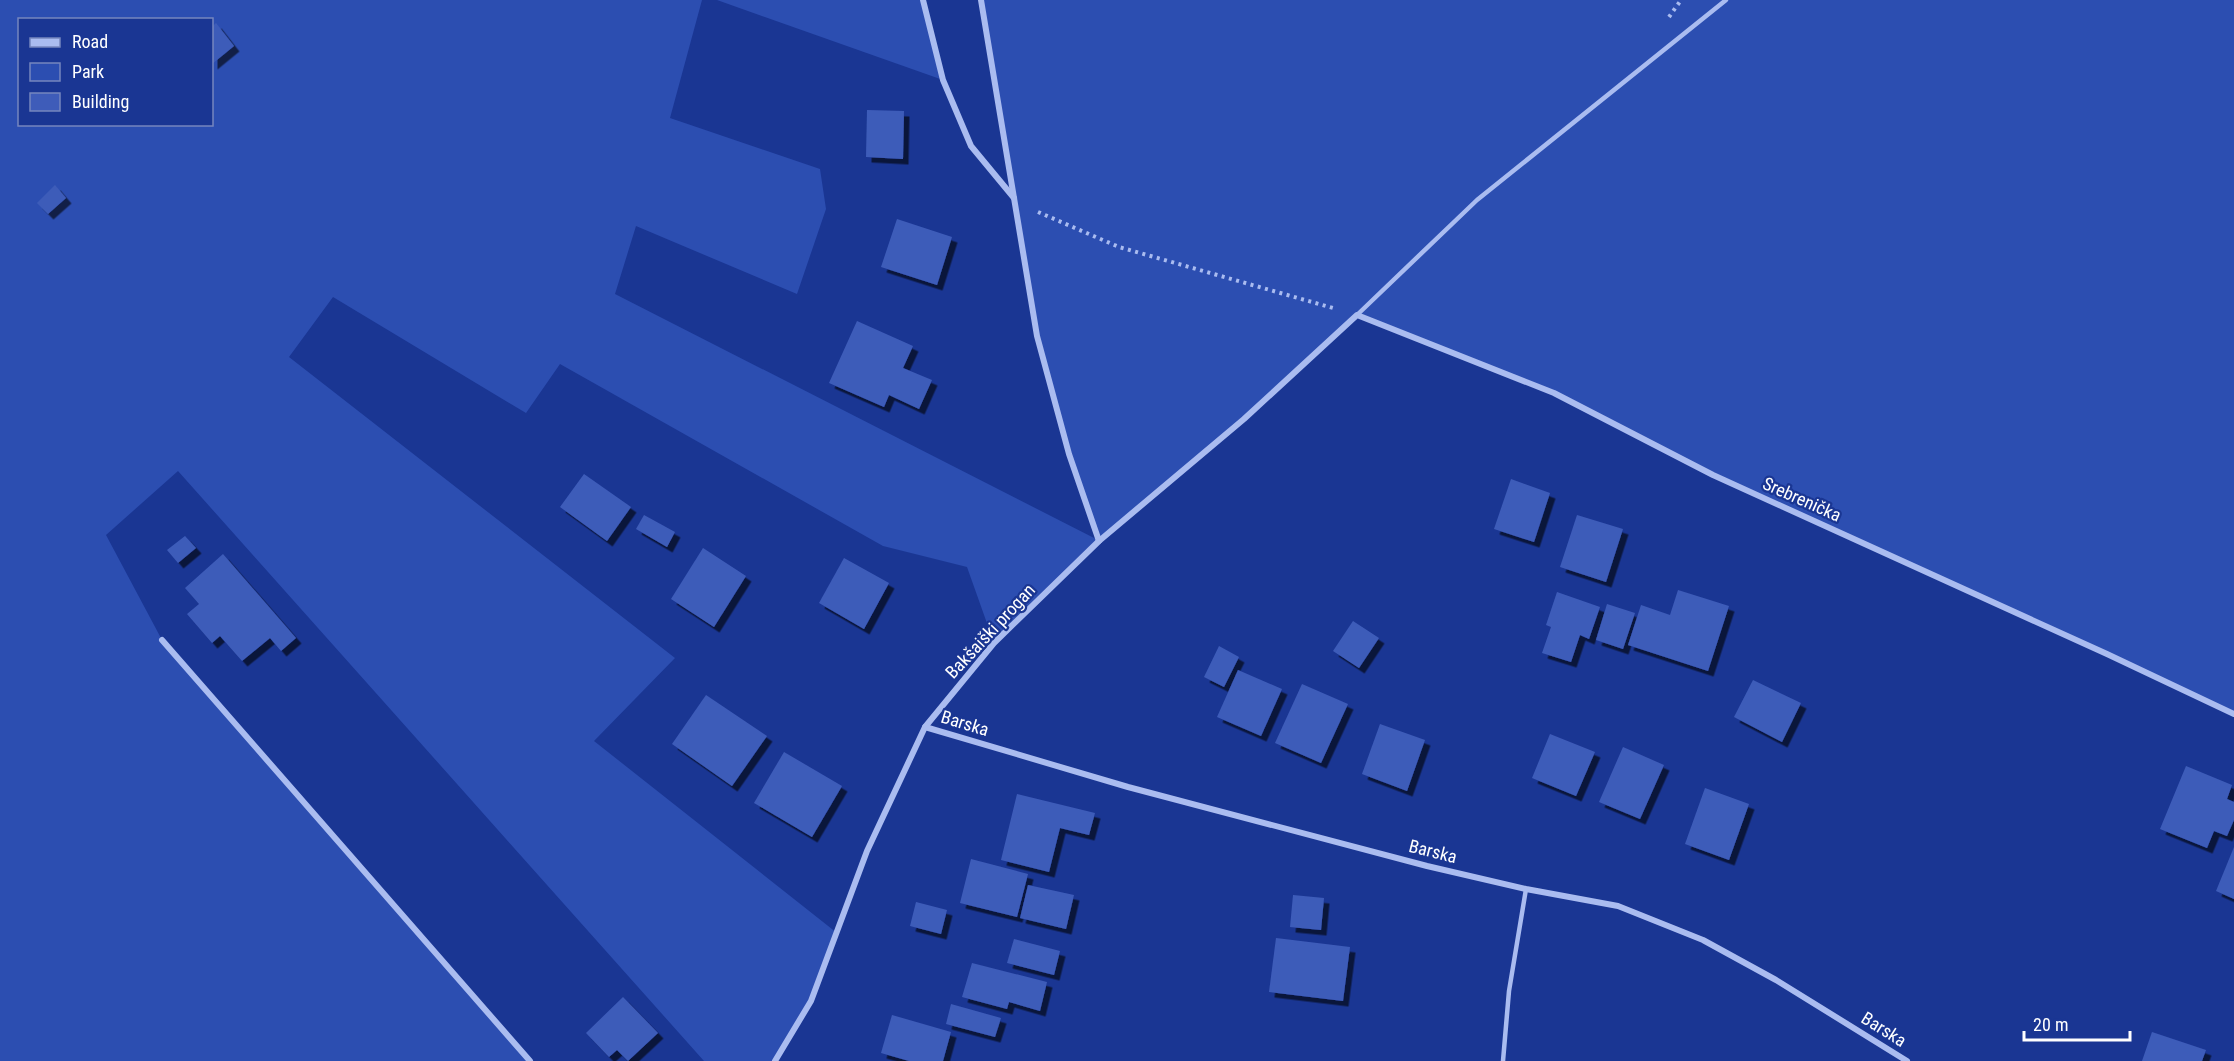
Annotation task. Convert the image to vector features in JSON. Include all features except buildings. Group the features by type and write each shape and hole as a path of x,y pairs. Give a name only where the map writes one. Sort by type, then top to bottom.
{"street":[{"path":"923,0 944,80 971,146 1014,198"},
{"path":"981,0 1037,336 1070,454 1099,541"},
{"name":"Bakšaiški progan","path":"774,1061 811,1001 867,851 925,727 994,644 1099,541 1245,419 1357,315"},
{"name":"Srebrenička","path":"1357,315 1554,393 1713,475 2234,714"},
{"path":"162,640 530,1061"},
{"name":"Barska","path":"925,727 1128,787 1427,866 1527,890 1618,906 1703,940 1776,980 1908,1061"}],"lane":[{"path":"1357,315 1477,200 1726,0"},
{"path":"1503,1061 1509,991 1527,890"}],"path":[{"path":"1014,198 1053,220 1119,247 1357,315"}],"green space":[{"path":"0,0 702,0 670,118 820,169 826,209 797,294 636,226 615,294 1098,540 1069,454 1037,336 981,0 2234,0 2234,714 1713,475 1554,393 1357,316 1244,419 1099,541 994,643 967,567 883,546 560,364 526,413 333,297 289,357 675,658 594,741 837,933 811,1001 775,1061 704,1061 178,471 106,535 162,640 530,1061 0,1061"},
{"path":"717,0 923,0 943,80"}]}
